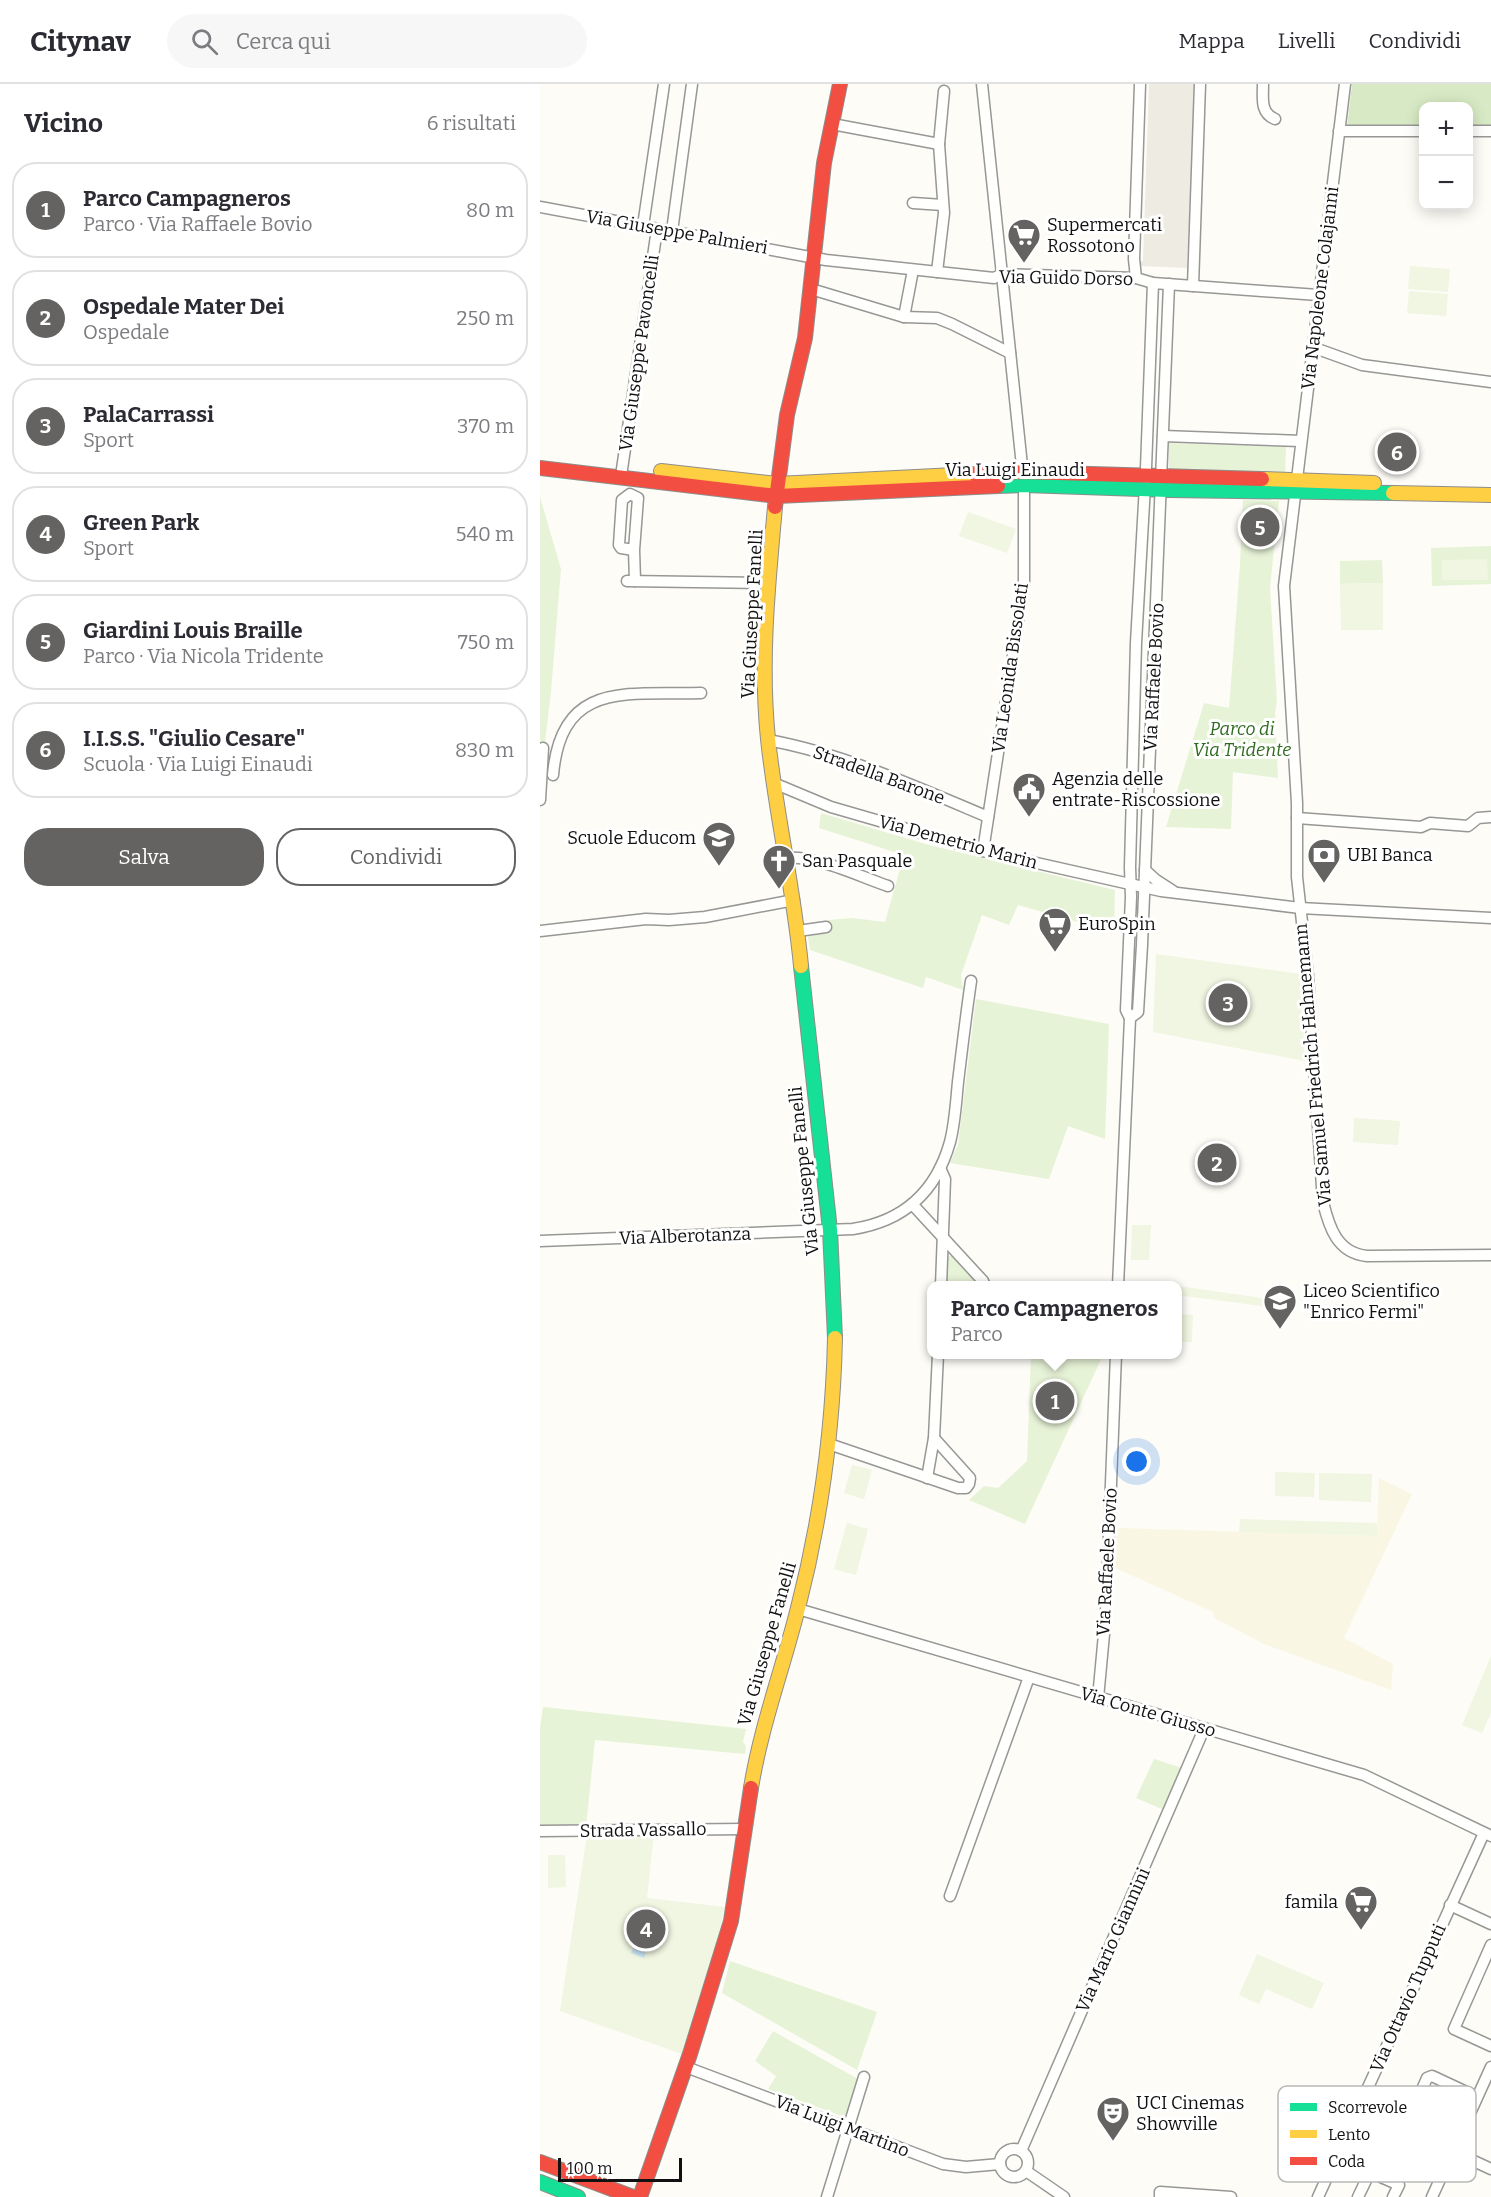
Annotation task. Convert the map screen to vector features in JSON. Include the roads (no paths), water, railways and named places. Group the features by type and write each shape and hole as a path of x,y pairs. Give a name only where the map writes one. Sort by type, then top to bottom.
{"main road":[{"name":"Via Giuseppe Fanelli","path":"640,2197 711,1992 731,1921 757,1751 798,1609 815,1539 829,1444 834,1381 835,1315 830,1230 798,931 768,740 764,685 768,583 777,490 787,415 805,338 824,163 840,84"},
{"name":"Via Luigi Einaudi","path":"540,458 622,472 777,490 1024,478 1491,495"},
{"name":"Via Luigi Einaudi","path":"540,468 622,472"},
{"name":"Via Luigi Einaudi","path":"1296,487 1491,485"},
{"path":"540,2162 633,2197"},
{"path":"540,2182 578,2197"}],"street":[{"name":"Via Giuseppe Pavoncelli","path":"643,226 664,84"},
{"name":"Via Giuseppe Pavoncelli","path":"672,231 692,84"},
{"name":"Via Leonida Bissolati","path":"981,84 1024,478 1024,583 983,851"},
{"path":"1136,278 1134,259 1140,84"},
{"path":"1193,286 1200,84"},
{"path":"1263,84 1263,109 1275,119"},
{"name":"Via Napoleone Colajanni","path":"1297,818 1284,592 1345,84"},
{"path":"937,272 944,213 939,144 944,91"},
{"path":"832,124 939,144"},
{"path":"1339,131 1419,131"},
{"path":"1473,131 1491,131"},
{"path":"913,203 943,205"},
{"name":"Via Giuseppe Palmieri","path":"540,207 814,257"},
{"name":"Via Giuseppe Pavoncelli","path":"622,472 657,229"},
{"name":"Via Guido Dorso","path":"814,257 994,278 1002,274 1136,278 1153,283 1318,295"},
{"path":"904,317 914,270"},
{"name":"Via Raffaele Bovio","path":"1118,1281 1130,1018 1126,1010 1135,676 1153,283"},
{"name":"Via Raffaele Bovio","path":"1130,1018 1138,1012 1169,284"},
{"path":"812,290 904,317 937,318 1010,353"},
{"path":"1312,347 1362,365 1491,382"},
{"path":"1163,436 1301,441"},
{"path":"634,550 621,548 619,544 622,500 630,494 638,498 634,550 631,581 768,583"},
{"path":"1139,577 1157,578"},
{"path":"1135,676 1154,678"},
{"path":"553,775 555,753 566,725 588,703 632,695 701,693"},
{"name":"Stradella Barone","path":"768,740 790,744 887,775 988,817"},
{"path":"540,800 542,747 555,753"},
{"name":"Via Demetrio Marin","path":"776,784 831,807 983,851 1181,895 1300,908 1491,918"},
{"path":"1297,818 1420,827 1430,824 1468,826 1478,818 1491,817"},
{"name":"Via Samuel Friedrich Hahnemann","path":"1297,818 1297,877 1308,976 1323,1202 1335,1236 1344,1248 1361,1256 1491,1255"},
{"path":"1131,838 1146,839"},
{"path":"787,858 800,857 888,886"},
{"path":"1145,870 1156,880 1181,895"},
{"path":"540,931 646,919 705,917 794,900"},
{"path":"798,931 826,927"},
{"path":"830,1230 872,1226 893,1218 913,1205 940,1168 950,1142 971,981"},
{"path":"940,1168 945,1179 941,1281"},
{"path":"913,1205 982,1281"},
{"name":"Via Alberotanza","path":"540,1241 830,1230"},
{"path":"927,1478 934,1438 938,1359"},
{"name":"Via Raffaele Bovio","path":"1098,1698 1106,1613 1116,1359"},
{"path":"829,1444 961,1489 969,1484 970,1478 934,1438"},
{"path":"931,1453 941,1450 948,1454"},
{"name":"Via Conte Giusso","path":"798,1609 1204,1729 1303,1755 1364,1775 1487,1834"},
{"path":"950,1896 1029,1677"},
{"name":"Via Mario Giannini","path":"1021,2151 1204,1729"},
{"name":"Strada Vassallo","path":"540,1831 745,1829"},
{"name":"Via Ottavio Tupputi","path":"1368,2086 1450,1905 1487,1834"},
{"path":"1450,1905 1491,1924"},
{"path":"1491,1945 1454,2029 1491,2046"},
{"name":"Via Luigi Martino","path":"686,2067 943,2164 966,2167 1000,2164"},
{"path":"1476,2101 1491,2067"},
{"path":"1423,2086 1427,2078 1432,2076 1454,2086"},
{"path":"827,2197 864,2077"},
{"path":"1021,2151 1028,2161 1026,2170 1020,2176 1013,2177 1005,2174 1000,2164 1002,2157 1006,2152 1021,2151"},
{"path":"1476,2162 1491,2169"},
{"path":"1026,2170 1064,2197"},
{"name":"Via Ottavio Tupputi","path":"1318,2197 1325,2182"},
{"path":"1358,2197 1365,2182"},
{"path":"1392,2182 1399,2185 1393,2197"},
{"path":"1432,2197 1439,2182"},
{"path":"1160,2197 1160,2192 1231,2197"}],"water":[{"path":"640,1930 652,1934 644,1958 631,1953"}],"place":[{"name":"Supermercati Rossotono","path":"1024,264"},
{"name":"I.I.S.S. \"Giulio Cesare\"","path":"1397,452"},
{"name":"Giardini Louis Braille","path":"1260,527"},
{"name":"Agenzia delle entrate-Riscossione","path":"1029,818"},
{"name":"Scuole Educom","path":"719,867"},
{"name":"UBI Banca","path":"1324,884"},
{"name":"San Pasquale","path":"779,890"},
{"name":"EuroSpin","path":"1055,953"},
{"name":"PalaCarrassi","path":"1228,1003"},
{"name":"Ospedale Mater Dei","path":"1217,1163"},
{"name":"Liceo Scientifico \"Enrico Fermi\"","path":"1280,1330"},
{"name":"Parco Campagneros","path":"1055,1401"},
{"name":"Green Park","path":"646,1929"},
{"name":"famila","path":"1361,1931"},
{"name":"UCI Cinemas Showville","path":"1113,2142"}],"park label":[{"name":"Parco di Via Tridente","path":"1242,739"}]}
